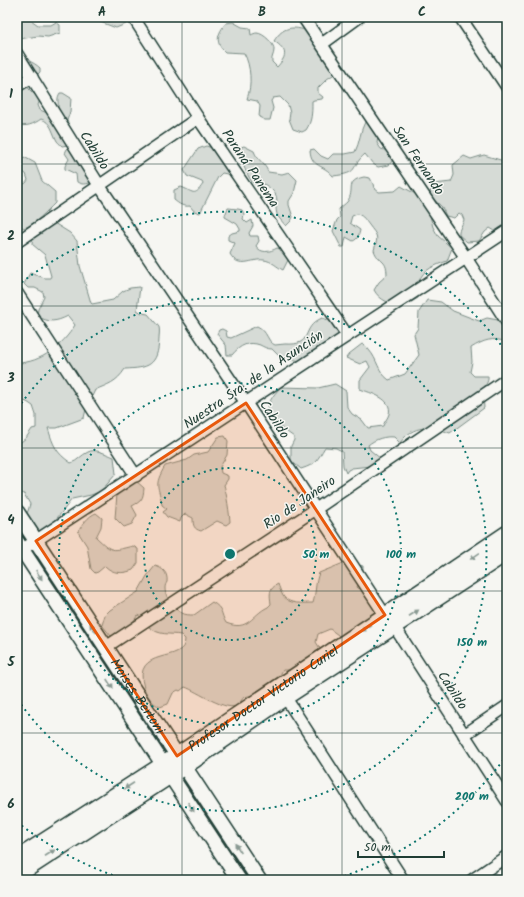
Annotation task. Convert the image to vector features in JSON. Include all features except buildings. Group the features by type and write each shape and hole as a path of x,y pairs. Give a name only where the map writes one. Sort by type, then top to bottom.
{"main road":[{"name":"Profesor Doctor Victorio Curiel","path":"390,621 507,534"},
{"name":"Profesor Doctor Victorio Curiel","path":"17,859 166,770 390,621 507,552"},
{"name":"Profesor Doctor Victorio Curiel","path":"17,875 166,770"}],"street":[{"name":"Paraná Panema","path":"133,17 198,118 347,335"},
{"name":"San Fernando","path":"303,17 466,258 507,322"},
{"path":"322,44 359,17"},
{"path":"460,17 507,87"},
{"name":"Cabildo","path":"17,54 99,185 246,403 507,801"},
{"path":"17,86 32,77"},
{"path":"17,242 198,118"},
{"name":"Nuestra Sra. de la Asunción","path":"19,548 36,541 507,231"},
{"path":"17,293 136,476"},
{"name":"Rio de Janeiro","path":"106,647 316,509 507,379"},
{"name":"Moises Bertoni","path":"17,512 180,761 254,878"},
{"name":"Moises Bertoni","path":"19,548 239,880"},
{"path":"282,692 403,880"},
{"path":"464,735 507,706"},
{"path":"472,880 507,856"}],"highlighted area":[{"path":"246,403 385,615 177,756 36,541"}],"shaded area":[{"path":"17,17 27,17 38,25 51,25 56,22 60,25 60,33 48,37 38,36 19,39 17,38"},
{"path":"93,17 128,17 126,24 116,28 93,19"},
{"path":"233,22 242,27 250,28 251,35 259,33 268,39 274,48 272,62 277,67 283,59 284,50 274,41 277,36 289,28 298,28 308,31 336,73 318,88 318,93 323,97 322,99 312,101 311,117 306,130 302,132 293,129 289,119 290,113 288,105 280,97 273,98 271,101 273,108 270,120 265,120 259,117 260,106 257,101 247,99 250,88 250,76 244,53 225,52 219,45 218,38 221,30 226,23"},
{"path":"17,55 40,68 40,72 34,78 26,82 29,89 40,100 38,105 40,110 52,115 56,111 58,96 60,93 63,93 71,98 70,112 65,126 68,145 62,146 56,140 49,125 44,120 41,119 29,125 23,126 17,124 17,108 20,104 20,88 17,86"},
{"path":"371,121 378,137 377,143 381,149 388,151 392,155 393,160 389,165 378,167 373,164 365,154 354,169 342,175 333,176 315,163 311,156 310,150 314,149 321,156 328,159 333,154 355,152 365,122"},
{"path":"71,146 92,177 90,183 82,184 77,182 76,174 65,169 69,159 65,153 68,147"},
{"path":"206,146 219,150 232,173 222,173 218,177 200,213 194,211 190,206 181,205 174,200 174,190 181,187 191,192 195,192 203,184 202,182 187,176 184,170 198,149"},
{"path":"244,146 254,151 268,172 282,174 289,172 297,180 294,193 289,201 293,217 286,226 279,218 277,213 275,193 264,184 253,183 248,175 240,154 241,147"},
{"path":"484,155 507,162 507,228 495,231 490,228 485,232 479,241 467,242 459,235 459,231 464,220 462,215 459,213 454,218 446,216 442,207 429,195 434,184 451,182 454,175 453,165 464,156 471,159"},
{"path":"24,157 35,163 42,181 55,192 55,203 36,221 24,228 20,226 17,215 17,187 26,183 28,180 26,174 20,170 21,162"},
{"path":"364,177 370,178 374,188 379,192 395,191 401,186 421,197 421,201 429,212 433,227 438,236 452,248 447,261 430,268 423,274 419,282 421,289 418,298 403,307 390,303 379,297 374,290 379,282 387,275 387,270 386,266 374,250 377,238 364,218 357,214 352,216 350,223 360,230 359,234 353,241 346,237 344,247 341,247 333,231 337,220 340,217 339,209 347,202 351,194 352,184 354,181"},
{"path":"228,208 242,210 244,214 243,219 247,223 252,220 253,226 249,233 250,236 258,236 259,241 256,246 258,249 266,252 277,248 287,251 288,260 283,270 267,261 259,260 242,262 234,259 230,254 235,243 228,240 228,236 232,233 240,231 240,229 237,224 225,217"},
{"path":"54,223 70,233 77,241 80,266 91,303 113,300 123,291 130,288 140,287 137,310 148,314 159,327 159,333 156,355 150,364 140,368 125,369 115,380 95,390 86,409 84,418 57,428 48,428 58,452 71,463 88,452 97,451 114,457 116,474 101,491 72,499 61,514 50,525 40,532 35,532 21,522 28,511 30,504 24,494 17,492 17,445 26,438 32,429 36,428 36,415 33,406 27,402 17,399 17,363 34,360 50,352 58,346 75,325 68,316 60,320 49,321 37,316 38,309 44,297 43,292 35,288 28,288 24,284 30,273 45,278 50,278 51,276 45,255 32,244 33,234"},
{"path":"427,300 441,302 453,311 479,321 487,318 498,320 507,332 507,342 488,340 471,348 472,362 470,372 474,376 488,376 488,380 483,391 484,408 450,433 436,429 423,428 411,432 400,443 394,437 374,441 368,445 370,450 381,459 379,465 352,468 346,473 343,466 342,451 336,448 325,447 314,463 301,469 291,461 291,446 294,437 266,417 270,400 281,387 318,388 335,384 346,391 347,407 352,414 362,420 368,428 383,426 389,414 388,404 375,394 360,389 360,380 370,367 367,361 360,364 346,358 362,344 372,354 382,373 389,380 405,374 419,355 414,334 418,328 419,312"},
{"path":"322,318 330,322 339,335 318,347 316,363 314,366 310,366 296,360 283,360 272,349 252,343 241,346 232,355 227,355 226,345 217,334 219,330 222,329 226,331 227,337 231,338 257,326 261,328 272,344 294,344 304,339 315,322"},
{"path":"225,436 228,441 227,455 220,467 221,473 228,476 228,479 224,485 230,522 226,525 217,521 201,531 194,527 193,518 185,514 181,518 180,522 167,517 163,512 167,509 162,505 158,486 159,478 165,466 187,460 194,455 208,452 218,437"},
{"path":"135,480 144,488 143,495 138,503 132,506 137,515 132,524 124,527 115,518 117,494"},
{"path":"96,513 102,518 101,527 96,537 109,548 116,550 133,546 138,549 138,563 133,570 126,572 115,572 111,571 105,566 95,573 91,569 87,546 78,532 88,518"},
{"path":"346,562 363,566 363,573 357,587 365,590 375,603 374,610 380,612 342,638 330,629 318,634 316,642 329,663 292,670 283,670 281,673 281,679 254,695 244,697 238,705 233,707 220,704 185,687 180,691 178,690 173,693 168,704 160,707 157,706 150,699 144,688 142,675 145,666 152,660 177,652 183,647 185,639 181,635 161,633 153,630 138,615 123,635 115,638 111,636 102,625 105,615 110,610 138,592 147,576 155,566 163,570 166,574 166,595 179,612 186,615 194,615 212,602 220,609 226,623 240,625 245,624 271,604 271,590 278,584 283,596 289,601 296,603 313,603 319,573"}]}
